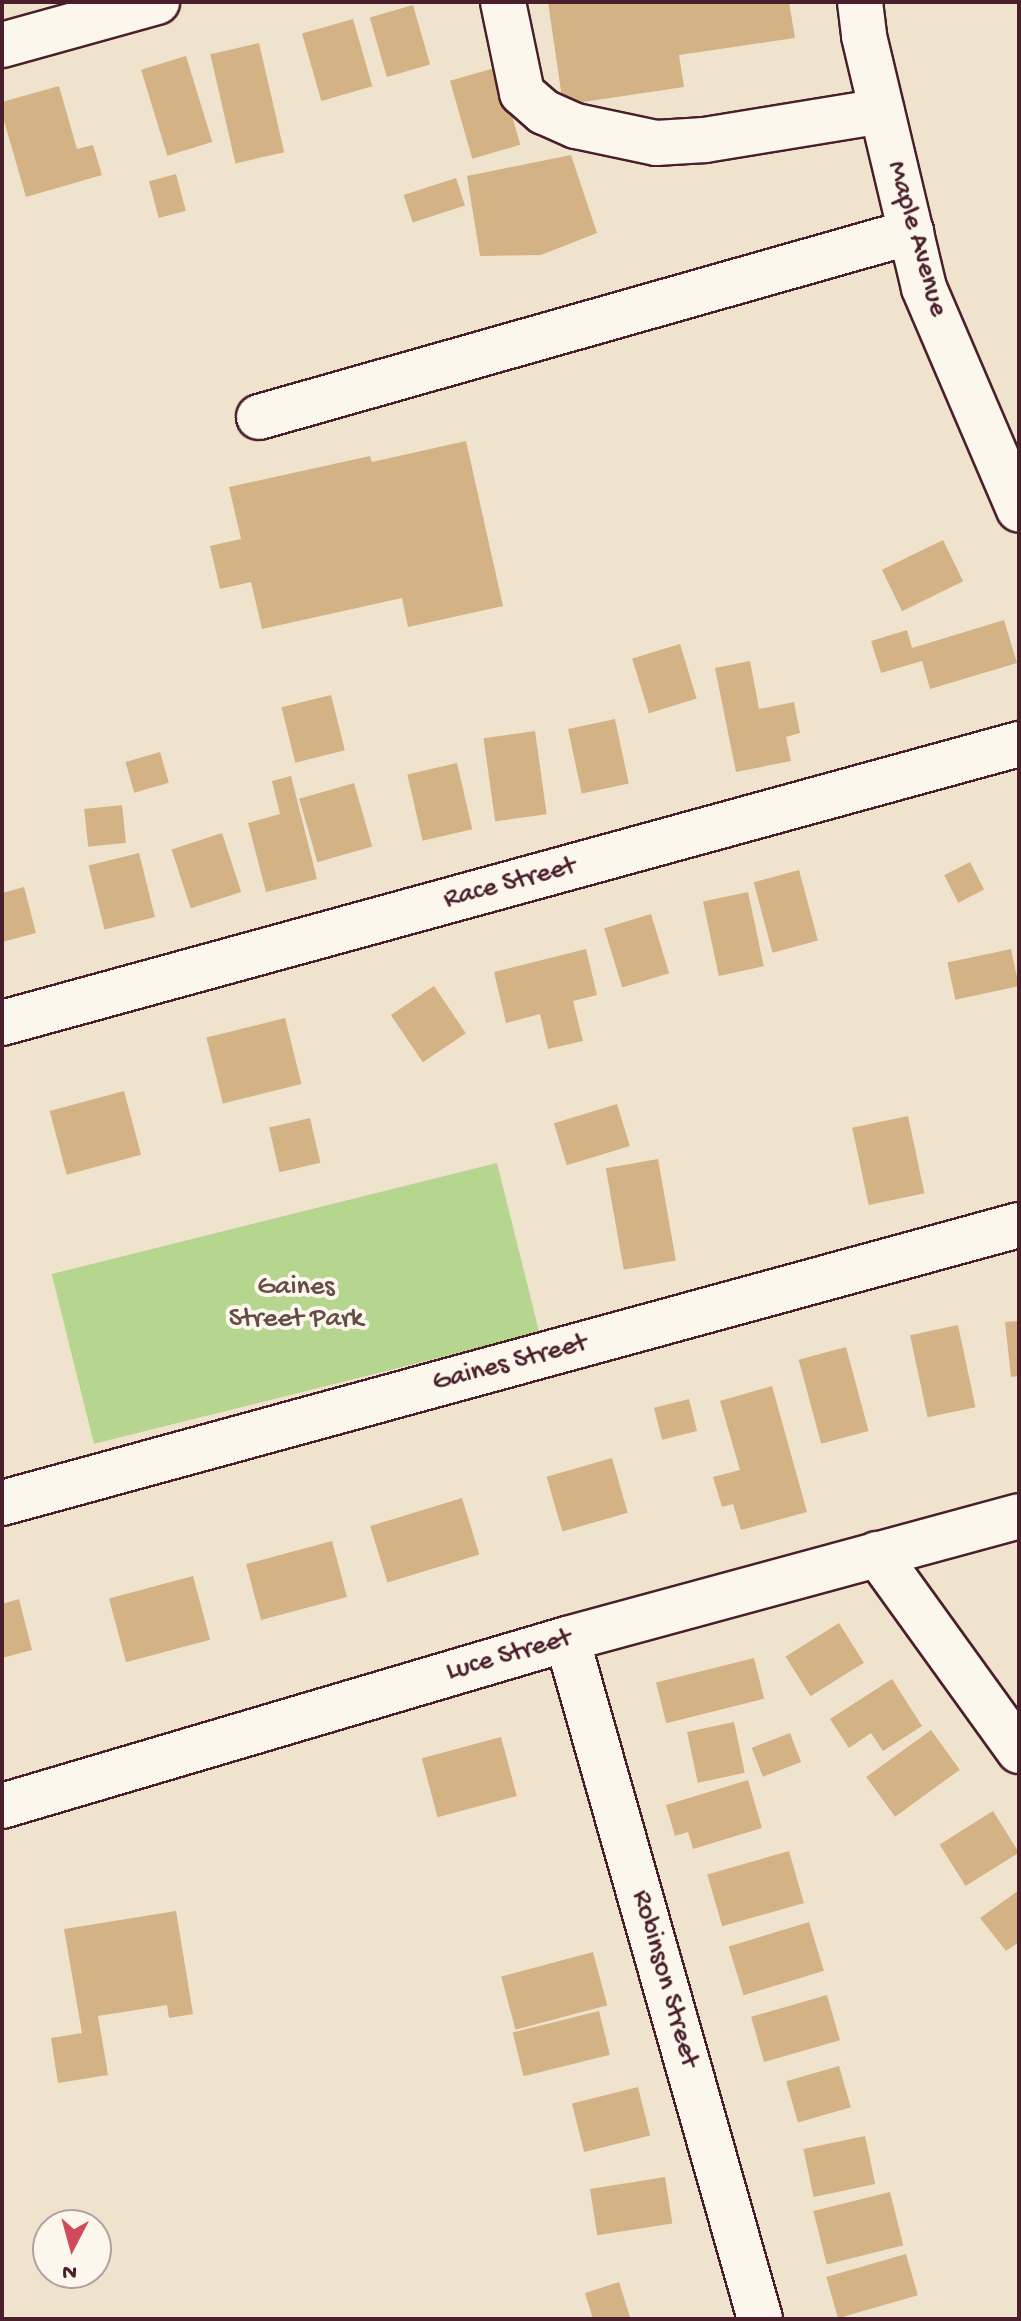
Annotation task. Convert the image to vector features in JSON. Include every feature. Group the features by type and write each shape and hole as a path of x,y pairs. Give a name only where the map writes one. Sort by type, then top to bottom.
{"street":[{"path":"2,45 157,2"},
{"path":"503,2 522,93 544,112 576,126 656,143 705,140 882,111"},
{"name":"Maple Avenue","path":"860,2 864,36 924,288 1016,499"},
{"path":"259,417 911,232"},
{"name":"Race Street","path":"2,1023 1019,744"},
{"name":"Gaines Street","path":"2,1503 1019,1225"},
{"name":"Luce Street","path":"2,1806 567,1639 1019,1516"},
{"path":"877,1554 1019,1751"},
{"name":"Robinson Street","path":"567,1639 760,2319"}],"green space":[{"name":"Gaines Street Park","path":"497,1163 539,1333 94,1444 52,1274"}],"building":[{"path":"548,2 789,2 795,38 679,55 684,87 563,105"},
{"path":"413,5 430,65 387,77 370,17"},
{"path":"353,19 372,86 321,101 302,34"},
{"path":"259,43 284,152 235,163 210,54"},
{"path":"186,56 212,142 167,156 141,70"},
{"path":"498,67 520,145 472,159 450,81"},
{"path":"59,86 77,149 93,145 102,175 26,197 2,114 2,102"},
{"path":"571,155 597,233 541,255 480,256 467,176"},
{"path":"176,174 186,211 159,218 149,181"},
{"path":"456,178 465,206 413,223 404,195"},
{"path":"466,441 503,606 408,627 402,598 262,629 251,582 220,589 210,546 241,539 229,487 370,456 372,462"},
{"path":"943,540 963,581 902,611 882,570"},
{"path":"1004,620 1017,663 930,689 922,661 881,673 871,641 907,630 912,648"},
{"path":"680,644 697,699 649,713 632,659"},
{"path":"750,661 759,709 794,702 800,733 786,737 791,761 736,772 715,668"},
{"path":"331,695 345,750 295,763 282,707"},
{"path":"615,719 629,784 582,794 568,729"},
{"path":"535,731 547,814 495,821 484,738"},
{"path":"160,752 169,783 134,793 125,762"},
{"path":"457,763 472,829 423,841 407,774"},
{"path":"291,776 317,879 266,892 248,823 280,814 272,781"},
{"path":"354,783 372,846 317,862 299,799"},
{"path":"122,805 126,843 88,847 84,809"},
{"path":"222,833 241,892 191,908 172,849"},
{"path":"139,853 155,917 105,930 89,866"},
{"path":"970,862 984,890 958,903 944,875"},
{"path":"799,870 818,941 772,953 754,882"},
{"path":"24,887 36,933 2,942 2,893"},
{"path":"748,892 764,966 719,976 703,902"},
{"path":"651,914 669,973 622,988 604,928"},
{"path":"586,949 597,995 573,1001 583,1041 548,1049 540,1014 506,1023 494,972"},
{"path":"1011,949 1019,986 955,1000 947,963"},
{"path":"434,986 466,1033 423,1062 391,1015"},
{"path":"285,1018 301,1084 223,1104 206,1038"},
{"path":"124,1091 141,1155 67,1175 50,1111"},
{"path":"617,1104 630,1146 567,1165 554,1123"},
{"path":"908,1116 924,1193 869,1205 852,1128"},
{"path":"310,1118 320,1163 279,1172 269,1127"},
{"path":"658,1159 676,1260 624,1270 606,1168"},
{"path":"1019,1321 1019,1376 1011,1377 1005,1322"},
{"path":"958,1325 975,1407 928,1417 910,1335"},
{"path":"846,1347 869,1431 821,1444 799,1360"},
{"path":"772,1386 807,1512 741,1530 733,1504 722,1507 713,1477 740,1470 720,1401"},
{"path":"689,1399 697,1431 662,1440 654,1408"},
{"path":"612,1458 628,1513 562,1532 547,1477"},
{"path":"462,1498 479,1554 387,1582 370,1526"},
{"path":"332,1541 347,1597 261,1620 246,1564"},
{"path":"193,1576 210,1640 126,1662 109,1599"},
{"path":"19,1599 32,1650 2,1658 2,1604"},
{"path":"839,1623 864,1663 810,1696 786,1656"},
{"path":"754,1658 764,1699 666,1723 656,1682"},
{"path":"892,1679 922,1726 883,1751 871,1733 849,1748 830,1719"},
{"path":"734,1722 745,1773 698,1783 687,1732"},
{"path":"931,1730 960,1770 895,1817 866,1777"},
{"path":"790,1733 801,1762 763,1777 752,1748"},
{"path":"501,1737 517,1796 438,1817 422,1758"},
{"path":"748,1780 762,1828 693,1849 688,1832 675,1836 666,1805"},
{"path":"993,1811 1019,1853 966,1886 940,1844"},
{"path":"789,1851 804,1903 722,1926 707,1874"},
{"path":"1019,1890 1019,1942 1006,1951 980,1918"},
{"path":"176,1911 193,2014 169,2018 167,2005 98,2016 108,2075 58,2083 51,2038 82,2033 64,1929"},
{"path":"809,1922 824,1971 744,1995 729,1947"},
{"path":"593,1952 607,2005 515,2030 501,1977"},
{"path":"827,1995 840,2040 764,2062 751,2017"},
{"path":"599,2011 610,2055 524,2076 513,2033"},
{"path":"839,2066 851,2107 798,2122 786,2081"},
{"path":"638,2087 650,2136 584,2152 572,2103"},
{"path":"865,2136 875,2184 814,2197 803,2149"},
{"path":"665,2177 672,2223 597,2235 590,2189"},
{"path":"890,2192 903,2245 827,2264 813,2211"},
{"path":"906,2254 918,2295 838,2318 826,2277"},
{"path":"619,2282 630,2317 593,2319 585,2293"}]}
